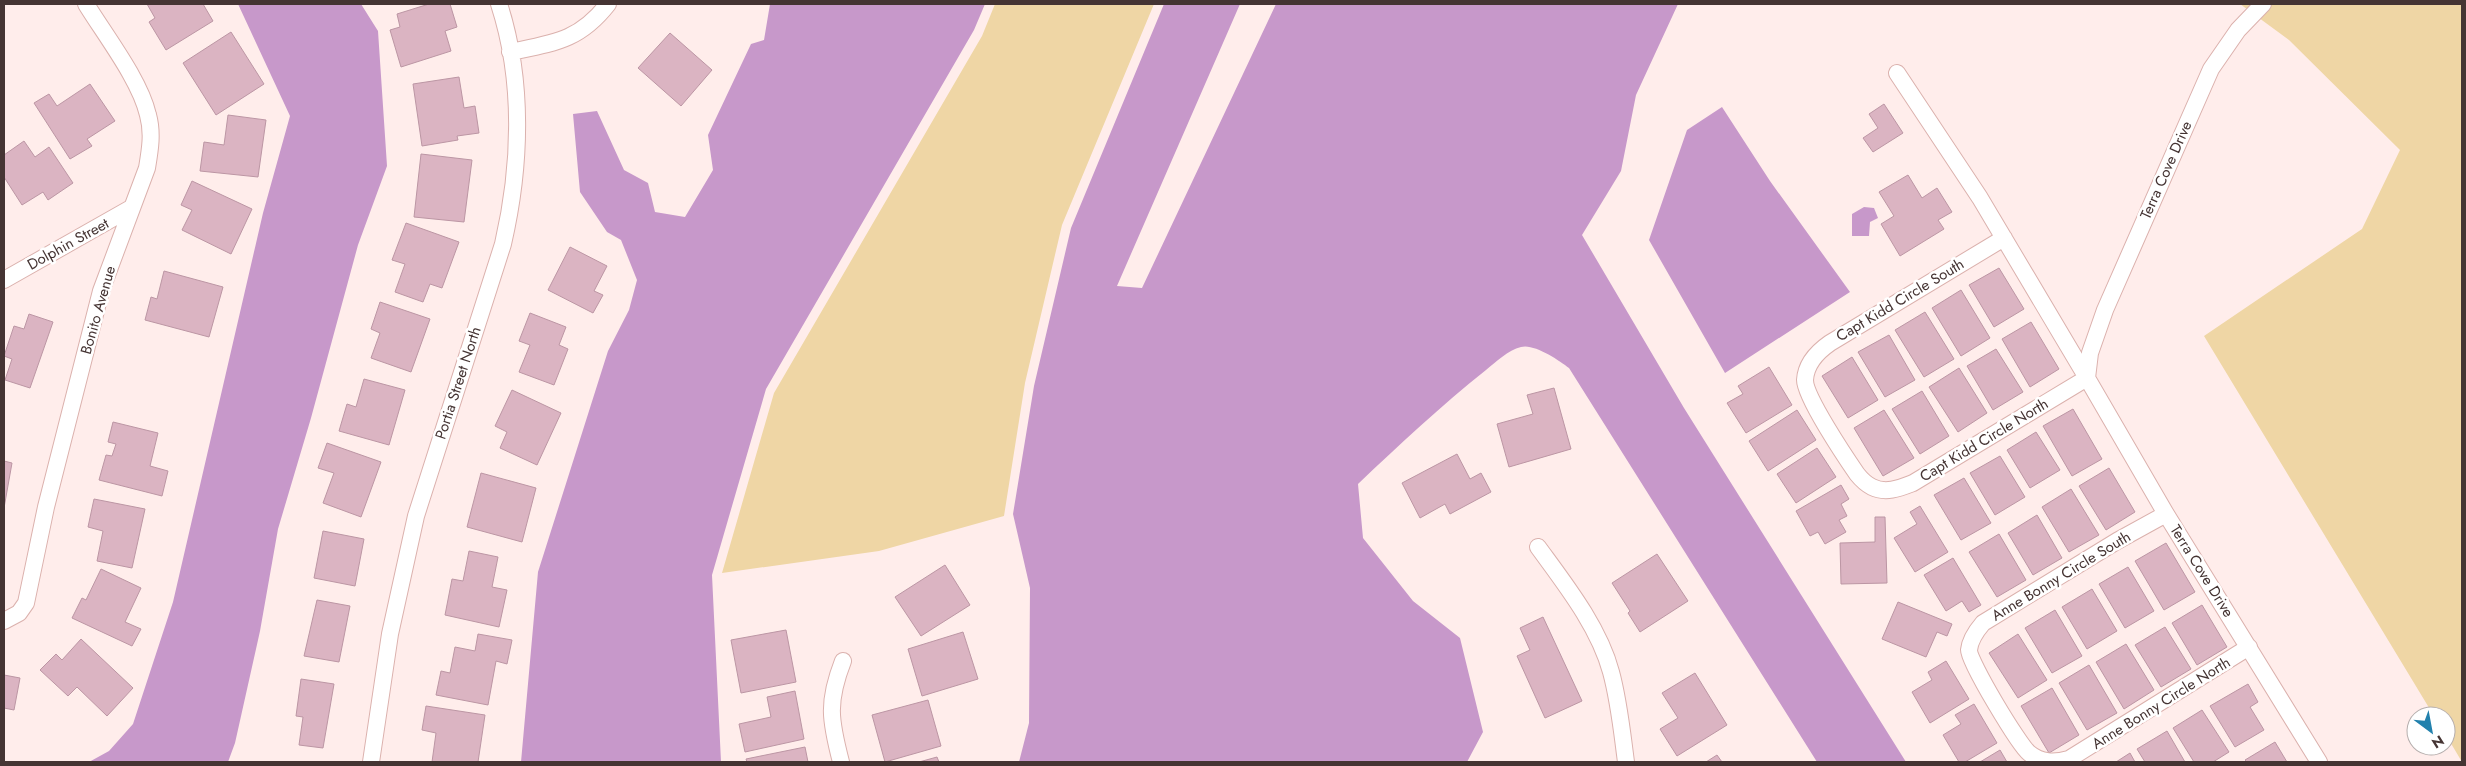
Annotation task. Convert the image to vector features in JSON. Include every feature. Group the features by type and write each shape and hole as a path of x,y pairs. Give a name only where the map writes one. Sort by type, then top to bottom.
{"street":[{"name":"Bonito Avenue","path":"4,621 19,613 26,603 46,507 101,291 147,168 150,151 151,131 148,114 133,79 86,4"},
{"name":"Portia Street North","path":"371,762 390,634 414,526 502,244 516,180 517,142 510,52 499,4"},
{"path":"510,52 566,40 584,28 608,4"},
{"name":"Terra Cove Drive","path":"2087,378 2090,353 2104,310 2211,69 2238,30 2263,4"},
{"name":"Terra Cove Drive","path":"1897,73 2004,238 2166,514 2319,762"},
{"name":"Dolphin Street","path":"4,280 131,208"},
{"name":"Capt Kidd Circle South","path":"1877,489 1858,475 1811,399 1805,381 1809,364 1822,348 2004,238"},
{"name":"Capt Kidd Circle North","path":"1877,489 1893,490 1913,482 2087,378"},
{"name":"Anne Bonny Circle South","path":"2043,762 2028,752 1978,674 1969,651 1976,632 1983,623 2166,514"},
{"path":"1538,547 1591,626 1611,670 1626,762"},
{"name":"Anne Bonny Circle North","path":"2043,762 2069,759 2249,647"},
{"path":"841,762 834,737 831,704 834,684 844,661"}],"shaded area":[{"path":"238,4 361,4 378,31 387,166 358,245 311,418 278,529 260,631 235,743 228,762 89,762 109,751 133,724 173,602 263,213 290,116"},
{"path":"770,4 985,4 974,30 766,389 712,575 721,762 521,762 538,572 608,351 629,310 637,280 621,240 607,232 580,192 573,114 597,111 624,170 648,183 655,212 685,217 713,170 708,135 751,44 764,40"},
{"path":"995,4 1154,4 1062,225 1025,383 1004,516 879,551 722,573 774,393 982,36"},
{"path":"1164,4 1240,4 1117,286 1142,288 1276,4 1678,4 1636,95 1621,171 1582,235 1684,408 1906,762 1817,762 1569,368 1546,353 1526,346 1511,351 1470,383 1358,484 1363,538 1413,601 1460,638 1483,732 1467,762 1019,762 1029,723 1030,588 1013,514 1034,386 1071,228"},
{"path":"2240,4 2462,4 2462,762 2456,752 2456,706 2428,706 2204,336 2362,229 2400,150 2289,40"},
{"path":"1722,107 1770,181 1850,292 1725,373 1649,240 1687,130"},
{"path":"1864,207 1874,208 1878,218 1870,222 1869,236 1852,236 1852,214"}],"building":[{"path":"147,4 203,4 213,21 166,50 149,22 155,18"},
{"path":"429,4 450,4 457,27 445,31 451,51 401,67 390,30 400,27 397,14"},
{"path":"231,32 264,84 216,115 183,63"},
{"path":"670,33 712,70 681,106 638,68"},
{"path":"459,77 464,108 475,106 479,133 457,136 458,140 422,146 413,84"},
{"path":"90,84 115,121 87,139 92,146 70,159 34,103 49,94 57,106"},
{"path":"1884,104 1903,133 1873,152 1863,138 1878,128 1869,114"},
{"path":"228,115 266,120 258,177 200,171 204,142 224,145"},
{"path":"24,141 35,157 49,147 73,183 48,200 43,192 22,205 4,177 4,155"},
{"path":"421,154 472,160 464,222 414,217"},
{"path":"1908,175 1922,198 1937,188 1952,212 1938,220 1944,229 1900,256 1881,224 1894,216 1879,192"},
{"path":"192,181 252,209 231,254 182,230 192,210 181,205"},
{"path":"406,223 459,242 442,288 430,284 423,302 395,292 405,264 392,260"},
{"path":"570,247 607,266 594,291 603,295 593,313 548,290"},
{"path":"1999,268 2024,309 1994,327 1969,285"},
{"path":"164,271 223,287 209,337 145,320 151,297 157,299"},
{"path":"1961,290 1990,338 1961,356 1932,308"},
{"path":"380,302 430,319 411,372 371,358 380,333 371,329"},
{"path":"1925,312 1954,359 1924,377 1895,330"},
{"path":"530,313 566,327 559,345 568,349 554,385 519,372 530,345 519,341"},
{"path":"29,314 53,322 30,388 5,380 12,359 4,356 14,326 24,329"},
{"path":"2031,322 2059,369 2030,387 2002,339"},
{"path":"1889,335 1915,380 1885,397 1858,352"},
{"path":"1996,349 2023,392 1993,410 1967,366"},
{"path":"1852,357 1878,400 1848,418 1822,376"},
{"path":"1769,367 1792,405 1746,433 1727,403 1743,394 1738,386"},
{"path":"1959,368 1987,413 1958,432 1929,387"},
{"path":"364,379 405,390 389,445 339,431 347,404 356,407"},
{"path":"1554,388 1571,449 1509,467 1497,424 1533,414 1527,395"},
{"path":"512,390 561,413 537,465 500,448 507,432 495,426"},
{"path":"1922,391 1949,436 1920,454 1892,409"},
{"path":"2073,409 2102,459 2072,476 2043,426"},
{"path":"1797,410 1816,440 1768,471 1749,441"},
{"path":"1884,410 1914,458 1883,476 1854,428"},
{"path":"113,422 158,433 150,466 168,471 162,496 99,480 106,455 112,456 116,444 108,442"},
{"path":"2036,432 2060,470 2030,488 2007,450"},
{"path":"327,443 381,462 361,517 323,503 334,473 318,468"},
{"path":"1817,448 1836,477 1796,503 1777,474"},
{"path":"1457,454 1470,479 1481,473 1491,492 1450,514 1445,504 1420,518 1402,483"},
{"path":"2000,456 2025,497 1995,515 1970,473"},
{"path":"4,461 12,463 4,508"},
{"path":"2109,468 2135,512 2106,530 2079,486"},
{"path":"481,473 536,488 522,542 467,527"},
{"path":"1964,478 1991,523 1961,540 1934,495"},
{"path":"1841,485 1849,499 1841,504 1847,516 1839,520 1846,532 1825,544 1818,532 1810,536 1796,511"},
{"path":"2071,489 2099,535 2069,552 2042,507"},
{"path":"94,499 145,509 132,568 97,561 103,531 88,527"},
{"path":"1920,506 1948,552 1915,572 1894,538 1917,524 1910,512"},
{"path":"2037,515 2062,558 2033,575 2008,533"},
{"path":"1875,517 1885,517 1887,583 1841,584 1840,543 1875,542"},
{"path":"323,531 364,539 355,586 314,578"},
{"path":"1999,534 2026,580 1997,597 1969,552"},
{"path":"2166,543 2195,592 2164,610 2135,561"},
{"path":"469,551 498,557 492,587 507,590 499,627 445,615 452,579 463,581"},
{"path":"1657,554 1688,601 1640,632 1628,613 1630,611 1612,583"},
{"path":"1953,558 1981,605 1969,612 1962,601 1946,611 1924,575"},
{"path":"945,565 970,605 921,636 895,597"},
{"path":"2128,567 2154,611 2125,628 2099,584"},
{"path":"101,569 141,588 125,622 141,629 132,646 72,618 82,598 86,600"},
{"path":"2092,589 2117,631 2087,649 2062,607"},
{"path":"317,600 350,606 339,662 304,656"},
{"path":"1898,602 1952,624 1947,636 1937,632 1926,657 1882,639"},
{"path":"2202,605 2227,647 2197,665 2172,623"},
{"path":"2055,610 2082,656 2052,673 2025,628"},
{"path":"1543,617 1582,701 1545,718 1517,656 1530,650 1520,628"},
{"path":"2165,627 2191,669 2161,687 2135,645"},
{"path":"786,630 796,682 741,693 731,640"},
{"path":"963,632 978,679 922,696 908,649"},
{"path":"478,634 512,640 507,664 496,661 488,705 436,695 441,671 450,673 455,647 475,651"},
{"path":"2018,634 2047,680 2018,698 1989,653"},
{"path":"81,639 133,688 107,716 77,687 68,696 40,670 56,654 62,660"},
{"path":"2126,644 2154,690 2124,709 2096,662"},
{"path":"1946,661 1969,699 1930,723 1912,692 1932,680 1928,672"},
{"path":"2089,665 2117,713 2087,730 2059,683"},
{"path":"1695,673 1727,725 1677,756 1660,729 1678,718 1662,693"},
{"path":"4,675 20,678 14,710 4,708"},
{"path":"301,679 334,684 323,748 299,745 303,717 296,716"},
{"path":"2248,684 2258,702 2250,707 2264,730 2235,747 2210,706"},
{"path":"2052,688 2079,735 2049,753 2021,706"},
{"path":"795,691 804,739 745,752 739,724 771,717 767,697"},
{"path":"928,700 941,746 885,762 872,715"},
{"path":"1974,704 1997,743 1965,762 1959,762 1943,735 1961,724 1955,715"},
{"path":"426,706 485,715 478,762 432,762 436,733 422,730"},
{"path":"2202,710 2229,752 2213,762 2194,762 2173,728"},
{"path":"2167,731 2185,762 2145,762 2137,749"},
{"path":"2275,742 2287,762 2247,762 2245,760"},
{"path":"805,747 808,762 747,762 746,759"},
{"path":"2000,750 2007,762 1980,762"},
{"path":"2130,753 2135,762 2116,762"},
{"path":"1717,755 1722,762 1706,762"},
{"path":"937,757 939,762 919,762"}]}
